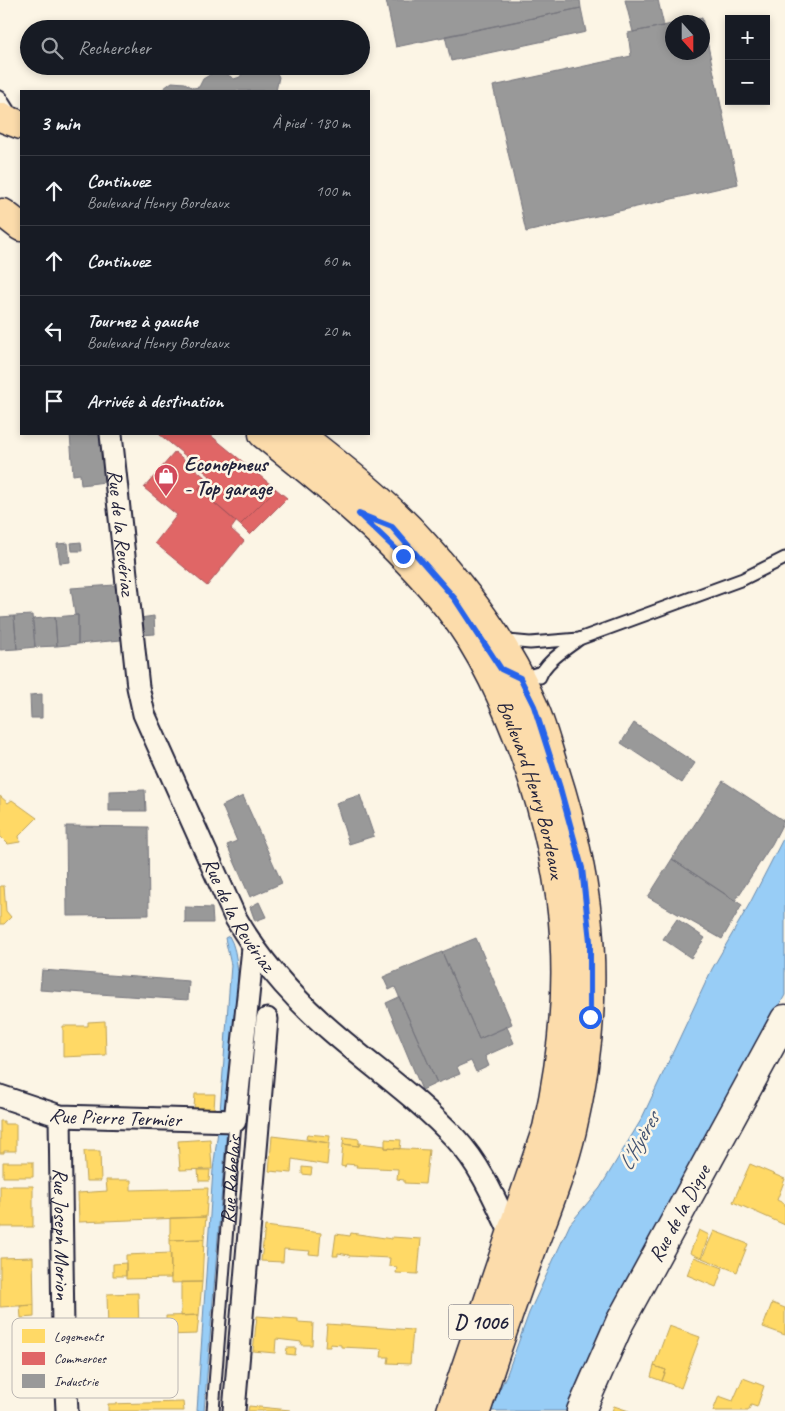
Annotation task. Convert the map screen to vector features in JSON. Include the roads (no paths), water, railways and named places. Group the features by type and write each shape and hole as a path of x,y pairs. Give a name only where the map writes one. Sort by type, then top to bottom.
{"main road":[{"name":"Boulevard Henry Bordeaux","path":"264,435 367,506 422,541 463,591 494,634 531,675 534,706 560,788 582,868 590,941 590,1017 572,1133 524,1234"},
{"name":"Boulevard Henry Bordeaux","path":"300,435 367,506 403,556 448,607 473,644 511,717 551,838 563,908 566,943 565,1016 555,1089 524,1234"},
{"name":"D 1006","path":"476,1411 511,1304 524,1234"},
{"name":"D 1006","path":"451,1411 524,1234"}],"street":[{"name":"Rue de la Revériaz","path":"111,435 138,687 144,714 235,917 253,948 290,991 321,1022 426,1109 457,1140 475,1162 524,1234"},
{"name":"Boulevard Henry Bordeaux","path":"280,435 367,506"},
{"name":"Rue Rabelais","path":"225,1121 253,948"},
{"path":"234,1411 268,1019"},
{"name":"Rue de la Digue","path":"582,1411 620,1322 785,1019"},
{"name":"Rue Pierre Termier","path":"0,1096 60,1116 225,1121"},
{"name":"Rue Joseph Morion","path":"60,1116 63,1318"},
{"name":"Rue Joseph Morion","path":"66,1398 67,1411"}],"lane":[{"path":"0,97 7,119"},
{"path":"367,506 395,531 455,599 501,669 531,675 579,639"},
{"path":"494,634 508,641 530,643 579,639 743,579 785,558"},
{"name":"Rue Rabelais","path":"213,1411 225,1121"}],"water":[{"name":"L'Hyères","path":"785,835 785,995 589,1361 567,1411 489,1411 507,1374 529,1313 570,1224 600,1188 641,1120 712,969 750,903"},
{"path":"229,936 235,951 238,972 237,1021 226,1112 220,1112 231,965 225,938"},
{"path":"219,1123 227,1126 204,1411 197,1411 213,1170"}],"place":[{"name":"Econopneus - Top garage","path":"166,497"}]}
